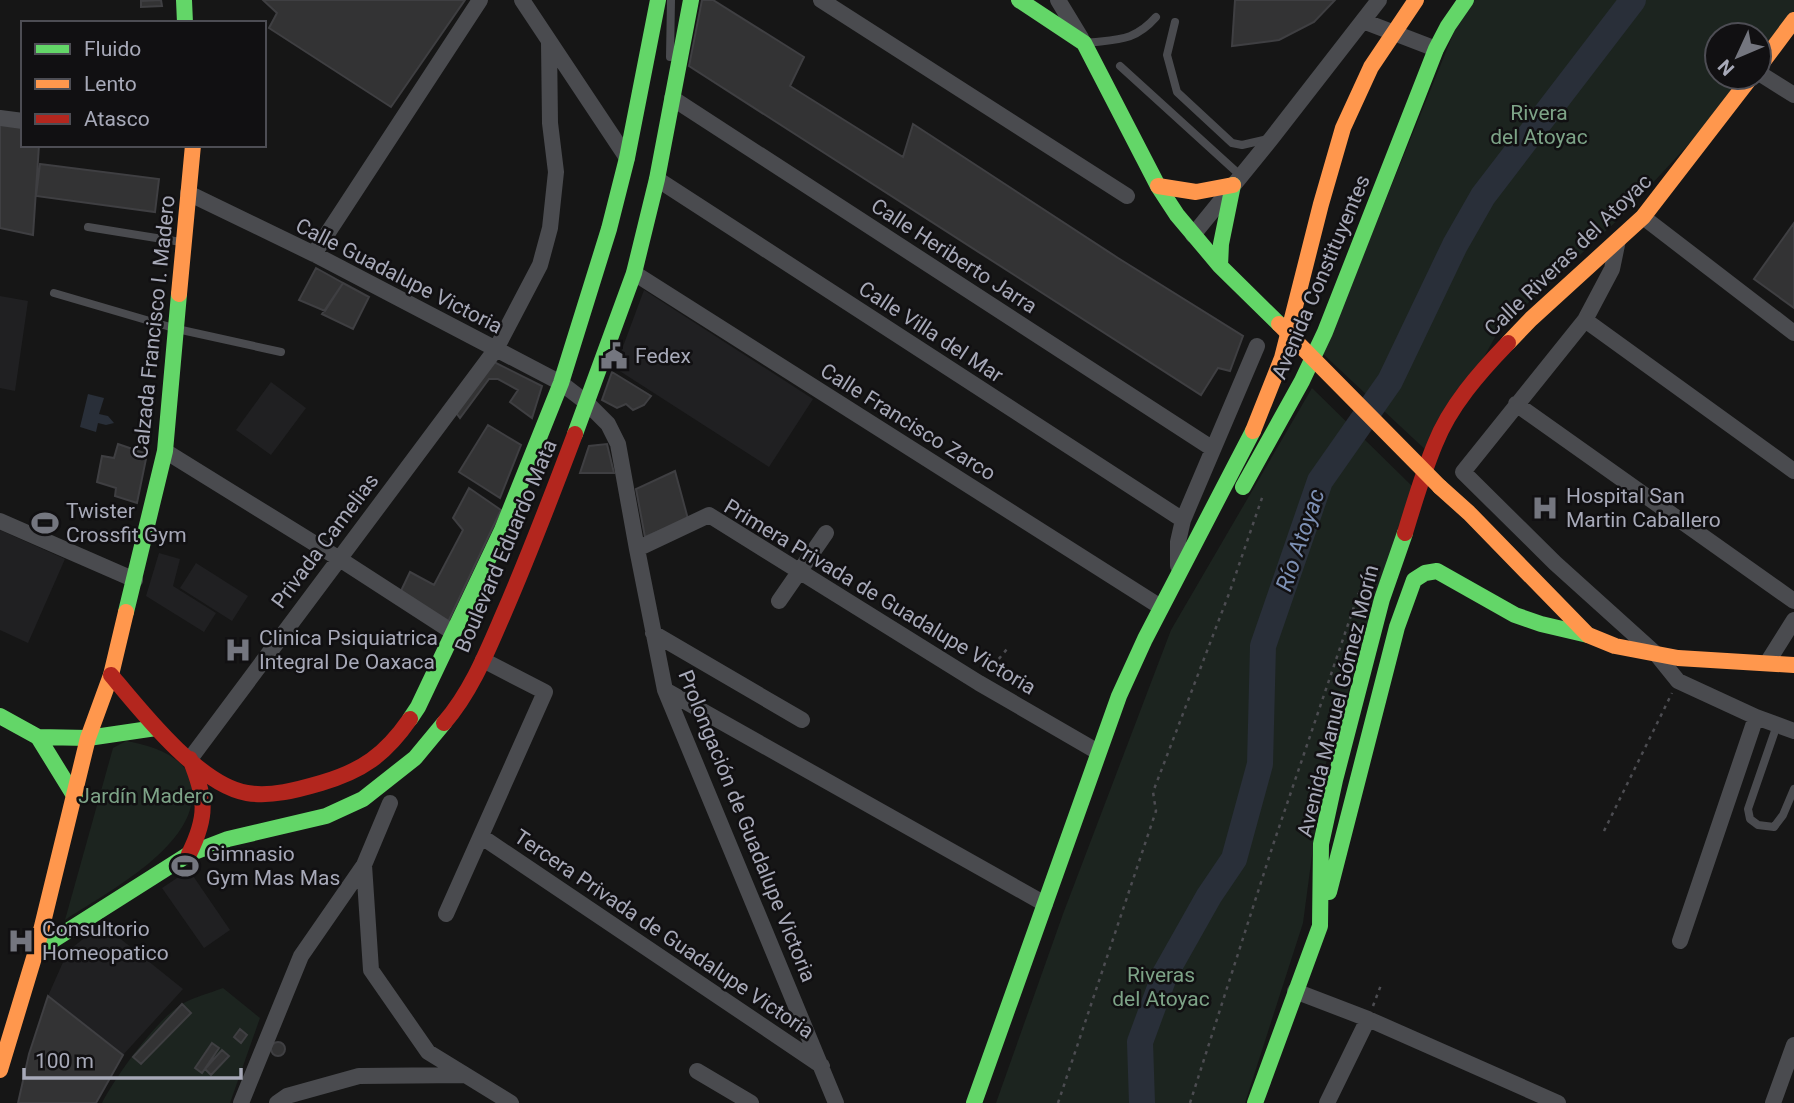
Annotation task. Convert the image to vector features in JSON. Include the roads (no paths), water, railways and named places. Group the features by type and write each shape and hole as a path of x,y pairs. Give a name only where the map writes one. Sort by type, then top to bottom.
{"main road":[{"path":"184,0 185,21"},
{"name":"Boulevard Eduardo Mata","path":"190,759 233,790 254,794 310,788 346,775 378,757 400,733 418,707 502,530 561,383 609,229 627,158 658,0"},
{"name":"Boulevard Eduardo Mata","path":"36,951 189,854 229,839 326,816 363,799 415,758 453,713 483,660 536,539 634,273 657,179 691,0"},
{"path":"1018,0 1084,43 1158,186 1193,235 1220,266 1588,635"},
{"name":"Avenida Constituyentes","path":"1193,548 1267,397 1280,363 1324,192 1358,91 1391,33 1416,0"},
{"name":"Avenida Constituyentes","path":"1193,548 1213,528 1243,486 1303,380 1325,332 1437,49 1448,26 1466,0"},
{"path":"1773,48 1794,20"},
{"name":"Calle Riveras del Atoyac","path":"1426,470 1435,443 1453,410 1480,372 1531,319 1643,217 1741,91"},
{"name":"Calzada Francisco I. Madero","path":"0,1070 36,951 88,738 111,674 165,451 193,147"},
{"path":"1158,186 1191,193 1210,193 1237,180"},
{"path":"1220,266 1221,244 1237,180"},
{"name":"Avenida Manuel Gómez Morín","path":"1255,1103 1320,926 1321,844 1335,779 1382,599 1426,470"},
{"path":"974,1103 1127,675 1159,606 1193,548"},
{"path":"1320,926 1381,695 1396,627 1414,580 1425,573 1437,571 1515,615 1588,635 1615,646 1657,655 1707,661 1794,665"},
{"path":"111,674 156,728 190,759 204,793 205,807 197,838 189,854"},
{"path":"0,716 38,737 88,738 156,728"},
{"path":"38,737 75,797"},
{"path":"288,792 277,805 276,811 281,818 293,824"}],"street":[{"path":"314,254 480,0"},
{"path":"522,0 627,158"},
{"path":"821,0 1127,196"},
{"path":"1058,0 1084,43"},
{"path":"1193,235 1379,0"},
{"path":"1363,21 1437,49"},
{"name":"Privada Camelias","path":"190,759 496,349 540,265 550,228 556,172 550,123 549,43"},
{"path":"1773,82 1794,95"},
{"name":"Calle Heriberto Jarra","path":"673,95 1213,449"},
{"path":"0,118 21,121"},
{"name":"Calle Villa del Mar","path":"657,179 1183,520"},
{"name":"Calle Guadalupe Victoria","path":"188,193 314,254 561,383 587,403"},
{"path":"1643,217 1794,333"},
{"path":"1618,240 1612,269 1585,320 1463,472 1555,563 1657,655 1678,681 1756,717 1794,731"},
{"name":"Calle Francisco Zarco","path":"634,273 1159,606"},
{"path":"1585,320 1794,471"},
{"path":"1177,572 1178,542 1183,520 1257,346"},
{"name":"Prolongación de Guadalupe Victoria","path":"587,403 608,424 618,444 665,690 836,1103"},
{"path":"1516,404 1794,601"},
{"path":"165,451 454,633"},
{"name":"Primera Privada de Guadalupe Victoria","path":"636,549 709,515 979,683 1098,752"},
{"path":"0,521 135,580"},
{"path":"779,601 826,533"},
{"path":"1767,663 1794,620"},
{"path":"653,633 802,720"},
{"path":"446,914 545,692 483,660"},
{"path":"665,690 1045,904"},
{"path":"1680,941 1756,717"},
{"path":"241,1103 301,956 365,865 390,803"},
{"name":"Tercera Privada de Guadalupe Victoria","path":"482,837 822,1066"},
{"path":"365,865 370,970 428,1052 511,1103"},
{"path":"1295,991 1368,1019 1559,1103"},
{"path":"1328,1103 1368,1019"},
{"path":"1773,1103 1794,1045"},
{"path":"697,1071 751,1103"},
{"path":"276,1103 286,1096 359,1076 464,1075"}],"lane":[{"path":"671,0 670,57 673,95"},
{"path":"1084,43 1133,36 1145,29 1156,17"},
{"path":"1175,22 1167,55 1177,92 1232,143 1242,145 1271,139"},
{"path":"1120,66 1237,180"},
{"path":"88,227 184,243"},
{"path":"54,293 177,328 281,352"},
{"path":"1777,724 1748,809 1750,819 1758,825 1773,827 1783,815 1794,789"}],"waterway":[{"name":"Río Atoyac","path":"1142,1103 1140,1042 1165,974 1209,896 1234,859 1260,764 1263,646 1320,481 1390,381 1455,245 1483,196 1633,0"}],"place":[{"name":"Fedex","path":"614,356"},
{"name":"Hospital San Martin Caballero","path":"1545,508"},
{"name":"Twister Crossfit Gym","path":"45,523"},
{"name":"Clinica Psiquiatrica Integral De Oaxaca","path":"238,650"},
{"name":"Gimnasio Gym Mas Mas","path":"185,866"},
{"name":"Consultorio Homeopatico","path":"21,941"}],"park label":[{"name":"Rivera del Atoyac","path":"1539,125"},
{"name":"Jardín Madero","path":"146,796"},
{"name":"Riveras del Atoyac","path":"1161,987"}]}
